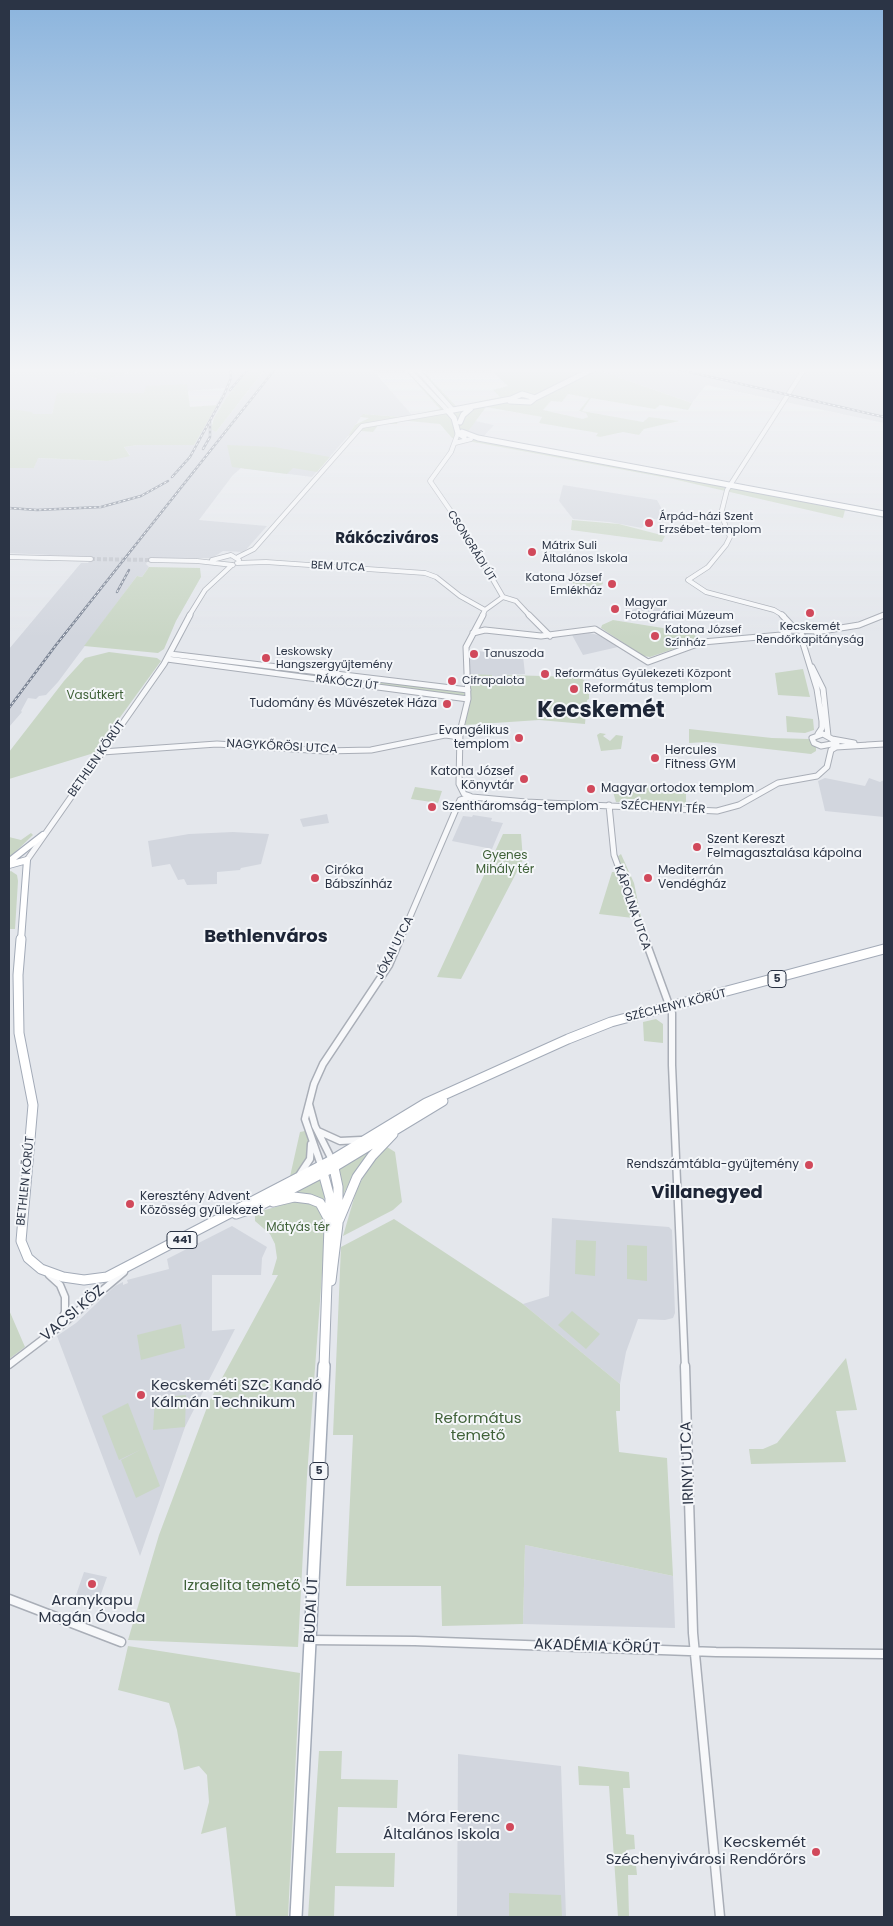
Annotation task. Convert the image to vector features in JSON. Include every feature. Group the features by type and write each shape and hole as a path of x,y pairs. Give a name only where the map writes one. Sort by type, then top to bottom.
{"main road":[{"path":"584,458 884,514"},
{"path":"9,863 43,835"},
{"path":"9,863 27,860"},
{"name":"BETHLEN KÖRÚT","path":"27,860 18,975 19,1033 34,1105 21,1236 26,1253 41,1269"},
{"path":"9,869 21,872 24,885"},
{"name":"SZÉCHENYI KÖRÚT","path":"333,1163 368,1137 426,1103 611,1022 884,949"},
{"name":"SZÉCHENYI KÖRÚT","path":"333,1163 475,1083"},
{"name":"5","path":"333,1224 361,1171 402,1125"},
{"name":"5","path":"333,1163 338,1187 333,1224 330,1198 323,1168 333,1163"},
{"name":"441","path":"41,1269 62,1277 92,1280 106,1277 228,1217 290,1182 323,1168"},
{"name":"441","path":"228,1217 257,1206 323,1168"},
{"path":"257,1206 294,1197 310,1199 323,1207 333,1224"},
{"name":"BUDAI ÚT","path":"296,1917 327,1302 333,1224"}],"street":[{"path":"218,578 221,562 231,555 257,546 333,458"},
{"name":"CSONGRÁDI ÚT","path":"445,458 431,478 432,486 466,533 503,597 516,601 550,636"},
{"path":"747,458 729,485 721,514 729,540 713,563 688,580 706,592 774,610 798,629 818,631"},
{"name":"BETHLEN KÖRÚT","path":"27,860 167,659 183,625 202,595 218,578 257,546"},
{"path":"231,555 237,562"},
{"path":"9,557 91,559"},
{"name":"BEM UTCA","path":"151,560 256,562 420,572 436,577 460,596 485,610"},
{"path":"455,812 460,788 460,741 468,699 466,646 485,610 503,597"},
{"path":"775,636 788,631 799,633 859,625 884,615"},
{"path":"788,621 788,631 791,637 805,653"},
{"path":"788,621 799,633 810,665 823,689 830,741 829,758"},
{"path":"473,634 483,630 550,636 592,629 648,662 702,642 775,636 791,637 799,633"},
{"path":"805,653 805,638 818,631"},
{"name":"RÁKÓCZI ÚT","path":"170,654 468,690"},
{"name":"RÁKÓCZI ÚT","path":"167,659 468,699"},
{"path":"810,665 822,721 822,728 818,734 812,737 814,743 821,746 830,741"},
{"path":"828,721 832,732 836,736 869,745"},
{"path":"818,734 830,741 869,745"},
{"name":"NAGYKŐRÖSI UTCA","path":"102,752 217,744 325,751 375,749 445,735 453,736 460,741"},
{"path":"829,758 831,750 838,746 884,744"},
{"name":"SZÉCHENYI TÉR","path":"472,797 526,802 717,811 739,805 778,783 814,777 827,768 829,758"},
{"path":"460,788 465,795 472,797"},
{"path":"455,812 460,800 472,797"},
{"name":"KÁPOLNA UTCA","path":"609,805 614,855 670,1007"},
{"name":"JÓKAI UTCA","path":"323,1168 305,1119 314,1084 324,1064 389,965 455,812"},
{"name":"IRINYI UTCA","path":"670,1007 672,1013 672,1065 695,1652 720,1917"},
{"path":"309,1104 316,1129 333,1163"},
{"path":"316,1129 340,1141 357,1141 368,1137"},
{"path":"290,1182 308,1164 312,1153 310,1135"},
{"name":"VACSI KÖZ","path":"9,1365 59,1327 93,1296 137,1262"},
{"path":"41,1269 57,1282 65,1297 65,1312 59,1327"},
{"path":"9,1599 121,1642"},
{"name":"AKADÉMIA KÖRÚT","path":"310,1640 415,1641 695,1652 884,1654"}],"shaded area":[{"path":"37,458 108,461 119,458 329,458 312,477 241,468 233,475 199,520 267,526 244,552 223,551 212,558 150,558 146,564 149,567 142,577 137,576 58,682 46,695 39,696 36,699 28,698 22,712 9,727 9,649 81,563 88,563 93,557 9,553 9,468 34,468"},
{"path":"563,485 657,500 669,522 649,518 642,528 609,522 573,519 559,501"},
{"path":"655,599 662,603 657,621 628,617 626,613"},
{"path":"586,632 598,635 618,647 583,655 572,635"},
{"path":"469,650 523,656 525,674 505,675 505,677 470,674"},
{"path":"825,778 865,786 869,778 880,782 884,780 884,817 825,811 818,781"},
{"path":"327,814 329,823 303,827 300,819"},
{"path":"473,815 492,818 491,821 503,823 492,849 452,841 463,816 472,817"},
{"path":"233,832 269,834 261,864 241,868 240,870 217,872 217,884 187,885 184,879 178,880 170,864 152,867 148,841 189,834"},
{"path":"552,1218 669,1227 672,1230 675,1313 673,1318 665,1320 638,1319 626,1352 620,1384 523,1304 549,1296"},
{"name":"Kecskeméti SZC Kandó Kálmán Technikum","path":"232,1226 267,1247 262,1258 261,1275 212,1275 212,1331 235,1329 185,1427 140,1556 57,1336 76,1323 115,1286 123,1282 123,1285 128,1283 127,1280 169,1269 167,1259"},
{"path":"525,1545 673,1576 675,1628 523,1624"},
{"name":"Aranykapu Magán Óvoda","path":"84,1572 107,1577 97,1605 74,1601"},
{"name":"Móra Ferenc Általános Iskola","path":"458,1754 561,1766 566,1917 457,1917"}],"green space":[{"path":"9,458 122,458 108,461 38,458 34,468 9,468"},
{"path":"230,458 329,458 317,472 293,468 287,474 232,467"},
{"path":"559,458 600,458 884,511 884,518 845,510 843,518 673,479"},
{"path":"572,520 619,524 665,536 662,542 571,530"},
{"path":"149,567 200,568 201,577 176,621 164,649 158,653 84,646 137,576 142,577"},
{"path":"601,576 603,584 575,596 572,579"},
{"path":"613,620 694,633 697,641 650,657 643,656 601,628 602,625"},
{"name":"Vasútkert","path":"109,652 157,658 161,661 94,753 9,779 9,752 64,681 85,658"},
{"path":"174,657 464,692 465,695 464,697 173,659"},
{"path":"803,669 810,697 778,695 775,673"},
{"path":"470,674 492,675 492,677 505,677 505,675 580,677 589,685 585,724 539,720 465,725 471,695"},
{"path":"786,716 813,719 814,730 805,733 787,732"},
{"path":"689,729 772,738 809,739 816,747 816,751 811,754 706,742 689,743"},
{"path":"600,733 606,734 603,736 610,741 616,735 623,736 621,749 601,751 597,735"},
{"path":"611,785 680,786 686,789 686,802 682,806 616,802"},
{"path":"415,787 442,791 438,803 411,799"},
{"path":"31,833 33,835 9,858 9,837 21,840"},
{"name":"Gyenes Mihály tér","path":"503,834 521,834 523,860 461,979 437,977"},
{"path":"621,854 634,883 641,917 639,918 617,857"},
{"path":"11,871 17,875 18,881 15,929 9,929 9,872"},
{"path":"612,872 616,872 633,918 599,914"},
{"path":"656,1019 663,1024 663,1043 644,1041 643,1022"},
{"path":"305,1131 309,1143 309,1154 302,1169 289,1181 300,1132"},
{"path":"378,1142 356,1170 342,1197 337,1168"},
{"name":"Mátyás tér","path":"387,1147 395,1152 402,1202 393,1210 343,1236 357,1188 372,1162"},
{"path":"322,1178 325,1206 296,1195 295,1193"},
{"name":"Izraelita temető","path":"299,1200 316,1205 326,1220 307,1476 298,1647 128,1640 159,1535 209,1402 278,1275 272,1275 277,1258 275,1244 270,1234 255,1221 255,1213"},
{"name":"Református temető","path":"394,1219 523,1304 620,1384 620,1411 616,1411 619,1452 667,1458 673,1576 525,1545 523,1624 442,1626 441,1586 346,1586 353,1435 333,1435 341,1247"},
{"path":"576,1240 596,1241 595,1276 575,1274"},
{"path":"627,1245 647,1246 647,1281 627,1279"},
{"path":"9,1310 25,1347 9,1359"},
{"path":"572,1311 600,1334 586,1349 558,1325"},
{"path":"181,1324 185,1348 141,1360 137,1335"},
{"path":"846,1358 857,1410 836,1411 846,1462 751,1464 749,1449 763,1449 777,1443"},
{"path":"186,1395 185,1427 153,1430 155,1398"},
{"path":"128,1403 160,1486 136,1498 121,1460 142,1449 119,1460 102,1416"},
{"path":"128,1646 300,1673 288,1917 236,1917 226,1827 201,1834 209,1802 207,1775 199,1766 184,1770 177,1730 169,1703 118,1690"},
{"path":"319,1751 342,1751 341,1779 398,1780 397,1808 338,1807 336,1853 395,1853 394,1887 335,1886 334,1917 308,1917"},
{"path":"578,1766 629,1772 630,1788 623,1788 626,1834 634,1835 635,1849 626,1850 628,1865 636,1865 637,1875 628,1875 629,1917 618,1917 609,1786 579,1785"},
{"path":"509,1893 561,1895 562,1917 509,1917"}],"tunnel":[{"path":"91,559 151,560"}],"railway":[{"path":"172,477 189,458"},
{"path":"9,708 56,645 205,458"},
{"path":"9,508 37,510 101,507 141,496 168,481"},
{"path":"117,592 129,570"}],"place":[{"name":"Árpád-házi Szent Erzsébet-templom","path":"649,523"},
{"name":"Mátrix Suli Általános Iskola","path":"532,552"},
{"name":"Katona József Emlékház","path":"612,584"},
{"name":"Magyar Fotográfiai Múzeum","path":"615,609"},
{"name":"Kecskemét Rendőrkapitányság","path":"810,613"},
{"name":"Katona József Színház","path":"655,636"},
{"name":"Tanuszoda","path":"474,654"},
{"name":"Leskowsky Hangszergyűjtemény","path":"266,658"},
{"name":"Református Gyülekezeti Központ","path":"545,674"},
{"name":"Cifrapalota","path":"452,681"},
{"name":"Református templom","path":"574,689"},
{"name":"Tudomány és Művészetek Háza","path":"447,704"},
{"name":"Evangélikus templom","path":"519,738"},
{"name":"Hercules Fitness GYM","path":"655,758"},
{"name":"Katona József Könyvtár","path":"524,779"},
{"name":"Magyar ortodox templom","path":"591,789"},
{"name":"Szentháromság-templom","path":"432,807"},
{"name":"Szent Kereszt Felmagasztalása kápolna","path":"697,847"},
{"name":"Ciróka Bábszínház","path":"315,878"},
{"name":"Mediterrán Vendégház","path":"648,878"},
{"name":"Rendszámtábla-gyűjtemény","path":"809,1165"},
{"name":"Keresztény Advent Közösség gyülekezet","path":"130,1204"},
{"name":"Kecskeméti SZC Kandó Kálmán Technikum","path":"141,1395"},
{"name":"Aranykapu Magán Óvoda","path":"92,1584"},
{"name":"Móra Ferenc Általános Iskola","path":"510,1827"},
{"name":"Kecskemét Széchenyivárosi Rendőrőrs","path":"816,1852"}],"district":[{"name":"Rákócziváros","path":"387,539"},
{"name":"Kecskemét","path":"601,711"},
{"name":"Bethlenváros","path":"266,937"},
{"name":"Villanegyed","path":"707,1193"}]}
